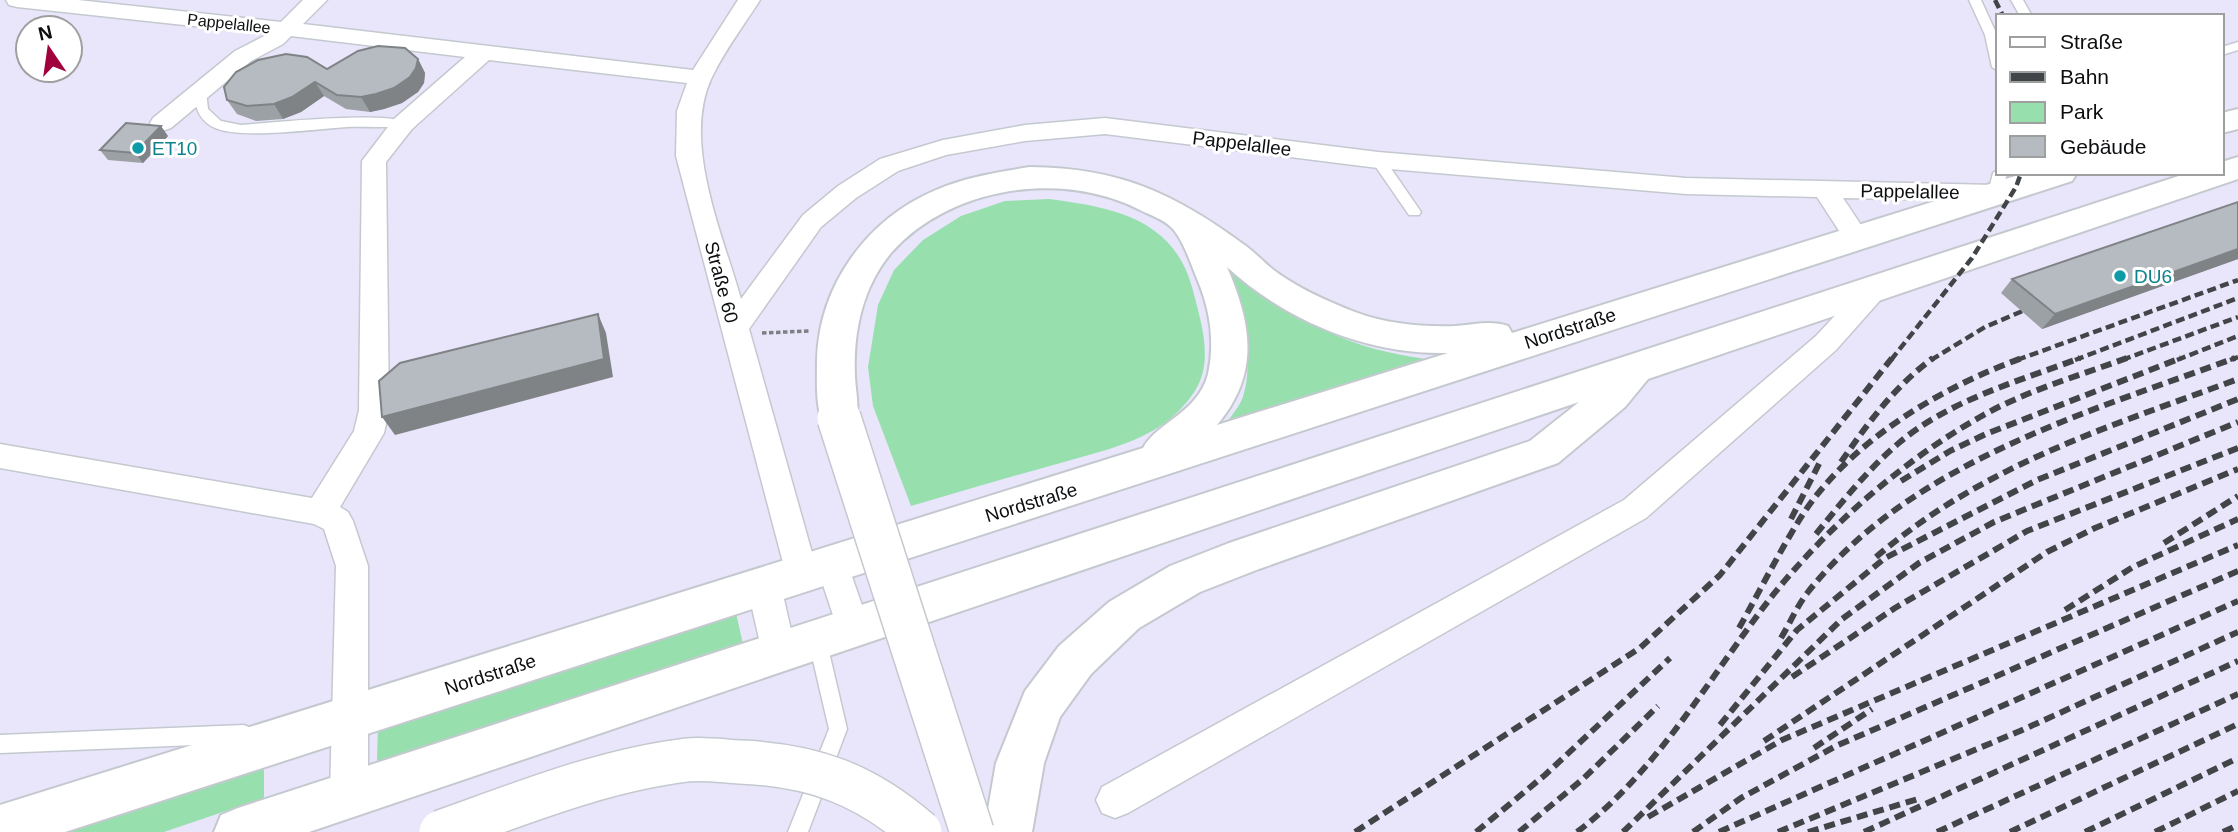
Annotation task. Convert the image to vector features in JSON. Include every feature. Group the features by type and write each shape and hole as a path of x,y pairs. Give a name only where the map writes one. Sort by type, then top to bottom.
{"street":[{"name":"Pappelallee","path":"17,0 286,30"},
{"path":"286,30 316,0"},
{"name":"Straße 60","path":"749,0 700,78 690,111 688,156 799,575"},
{"name":"Pappelallee","path":"162,123 243,56 286,30"},
{"path":"286,30 700,78"},
{"path":"320,512 369,433 374,410 374,161 403,124 484,52"},
{"name":"Pappelallee","path":"736,331 812,221 847,192 889,165 943,148 1025,133 1105,126 1378,160 1686,186 1825,190 1997,183"},
{"path":"239,832 2217,175"},
{"name":"Nordstraße","path":"0,829 1856,237 1997,183 2045,176"},
{"path":"972,832 839,418 836,381 839,330 845,304 858,275 888,236 914,215 962,193 1025,179 1071,180 1111,186 1144,197 1236,256 1268,283 1314,311 1379,333 1444,341 1484,337 1646,304"},
{"name":"Pappelallee","path":"1825,190 1856,237"},
{"path":"1132,470 1179,440 1205,417 1221,394 1230,369 1232,347 1226,308 1208,260 1188,225"},
{"path":"1115,800 1635,509 1826,344 1877,289"},
{"path":"1008,832 1020,763 1041,706 1074,660 1124,615 1185,579 1544,452 1612,397 1637,368"},
{"path":"0,456 320,512 337,521 352,566 349,795"},
{"path":"799,575 816,640"},
{"path":"799,575 816,640"},
{"path":"441,832 576,785 684,760 774,762 848,781 903,816 920,832"}],"lane":[{"path":"1975,0 1991,35 1996,58"},
{"path":"200,91 202,110 217,124 241,129 375,121 403,124"},
{"path":"1378,160 1414,212"},
{"path":"798,832 838,729 816,640"},
{"path":"0,744 306,732"}],"path":[{"path":"736,331 839,330"}],"shaded area":[{"path":"0,0 2238,0 2238,832 0,832"}],"green space":[{"path":"1049,199 1116,212 1155,231 1170,245 1183,264 1201,321 1205,358 1200,381 1187,402 1174,415 1161,426 1133,440 911,506 873,406 868,367 878,305 894,270 923,240 961,216 1005,201"},
{"path":"1221,260 1272,299 1320,328 1373,348 1436,360 1228,421 1243,397 1247,360 1242,326"},
{"path":"735,609 743,644 377,762 378,725"},
{"path":"264,761 264,798 164,832 43,832"}],"building":[{"path":"378,46 405,48 418,59 410,77 394,88 361,97 337,95 315,82 292,97 274,104 247,106 227,100 224,87 236,72 258,60 286,54 307,57 327,69 358,51"},
{"path":"126,123 161,126 135,153 100,150"},
{"name":"DU6","path":"2238,202 2238,249 2055,314 2012,279"},
{"path":"598,314 604,359 382,417 379,381 400,363"}],"railway":[{"path":"1995,0 2002,14"},
{"path":"1891,360 1972,258 2016,187 2020,175"},
{"path":"2017,360 2238,280"},
{"path":"2075,360 2238,298"},
{"path":"1931,360 1985,327 2039,304"},
{"path":"2122,360 2238,317"},
{"path":"2177,360 2238,336"},
{"path":"2230,360 2238,357"},
{"path":"1355,832 1640,648 1720,575 1892,358"},
{"path":"1841,462 1894,393 1933,358"},
{"path":"2017,360 2022,358"},
{"path":"1816,534 1877,463 1920,427 1986,393 2080,358"},
{"path":"1577,832 1606,808 1657,753 1769,600 1814,548 1866,499 1922,454 1980,417 2033,392 2127,358"},
{"path":"1901,481 1950,451 1986,434 2181,358"},
{"path":"1781,638 1808,592 1850,547 1897,508 1949,475 2062,422 2235,358"},
{"path":"1739,628 1805,511 1848,461 1902,418 1931,400 2017,360"},
{"path":"1876,557 1917,525 2004,473 2094,432 2238,379"},
{"path":"1720,725 1797,630 1885,558 2037,480 2238,399"},
{"path":"1623,832 1842,619 1919,563 1994,522 2238,422"},
{"path":"1792,677 1895,608 2027,531 2238,448"},
{"path":"1791,519 1821,460"},
{"path":"1764,741 2047,552 2095,528 2238,469"},
{"path":"2164,543 2238,496"},
{"path":"2065,610 2133,567 2238,519"},
{"path":"1648,817 1782,740 2238,545"},
{"path":"1693,832 1741,798 1836,746 2238,571"},
{"path":"1719,832 2238,601"},
{"path":"1778,832 2020,731 2238,632"},
{"path":"1476,832 1545,775 1670,658"},
{"path":"1864,832 2238,661"},
{"path":"1937,832 2238,694"},
{"path":"1519,832 1583,779 1658,706"},
{"path":"1814,748 1872,709"},
{"path":"2010,832 2238,724"},
{"path":"2085,832 2238,758"},
{"path":"2155,832 2238,791"},
{"path":"1808,832 1918,799"},
{"path":"2223,832 2238,825"}],"place":[{"name":"ET10","path":"138,148"},
{"name":"DU6","path":"2120,276"}]}
